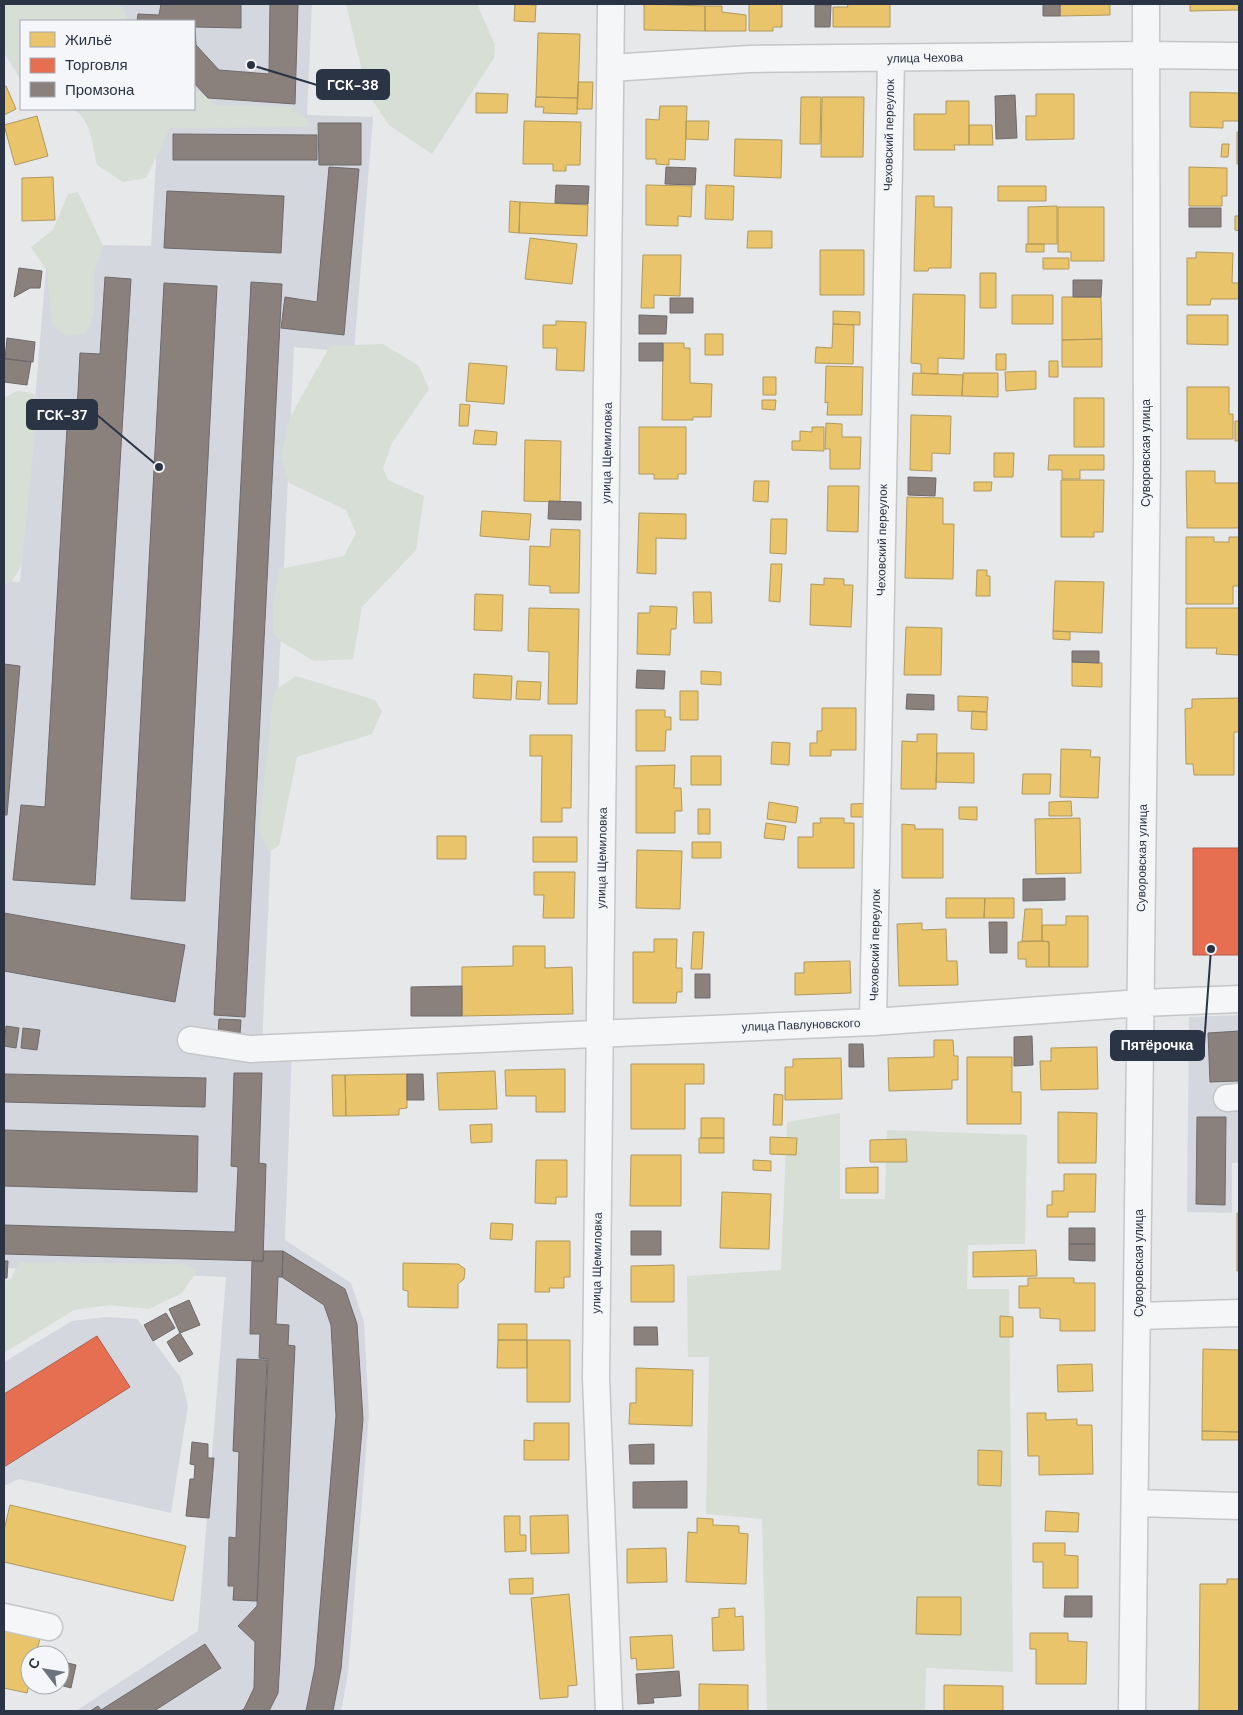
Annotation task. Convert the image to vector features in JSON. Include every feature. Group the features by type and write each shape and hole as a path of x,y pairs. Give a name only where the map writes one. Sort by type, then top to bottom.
{"street":[{"name":"улица Щемиловка","path":"609,1711 596,1378 611,4"},
{"name":"Суворовская улица","path":"1132,1711 1138,1316 1146,473 1146,4"},
{"name":"улица Чехова","path":"611,68 748,59 1146,54 1239,56"},
{"name":"Чеховский переулок","path":"874,1022 891,58"},
{"name":"улица Павлуновского","path":"191,1040 250,1049 362,1042 874,1022 1141,1003 1239,999"},
{"path":"1138,1316 1239,1313"},
{"path":"1134,1503 1239,1506"},
{"path":"4,1616 49,1627"}],"shaded area":[{"path":"4,4 117,4 123,7 128,20 20,20 20,78 4,53"},
{"path":"120,4 312,4 307,115 373,117 354,352 294,347 262,1045 292,1047 285,1240 351,1283 364,1322 369,1415 348,1674 341,1711 76,1711 198,1631 226,1277 4,1268 4,581 20,582 48,244 151,246 159,110 195,110 195,20 118,20"},
{"path":"346,4 477,4 495,45 494,58 432,154 389,125 367,92"},
{"path":"195,89 216,105 292,107 308,120 309,127 170,128 146,178 123,182 97,165 90,133 87,125 74,110 195,110"},
{"path":"78,192 103,246 94,273 94,314 86,333 67,336 52,325 47,271 31,247 53,230 68,194"},
{"path":"383,344 419,366 429,389 392,443 383,468 388,480 424,496 416,550 362,607 353,659 314,661 280,641 273,632 273,604 280,569 344,556 356,533 346,510 289,483 281,457 290,417 330,346"},
{"path":"17,391 33,393 38,404 22,564 11,583 4,584 4,398"},
{"path":"296,676 375,700 382,711 372,734 297,757 279,846 268,852 259,828 274,691"},
{"path":"1239,1015 1239,1163 1232,1163 1232,1213 1187,1212 1189,1017"},
{"path":"840,1113 840,1199 885,1199 887,1130 1027,1135 1025,1244 968,1245 967,1289 1009,1289 1013,1672 926,1668 925,1711 767,1711 762,1519 706,1514 709,1357 688,1357 687,1276 781,1270 787,1122"},
{"path":"19,1262 185,1264 197,1271 182,1293 149,1309 110,1305 74,1310 4,1353 4,1281 11,1279"},
{"path":"106,1317 137,1319 181,1378 188,1406 171,1513 19,1479 4,1486 4,1362 72,1321"}],"building: Жильё":[{"path":"515,4 536,5 535,22 514,21"},
{"path":"644,4 705,6 705,31 644,30"},
{"path":"749,4 782,4 782,27 773,27 773,31 749,31"},
{"path":"847,4 890,4 890,27 833,27 833,7 848,7"},
{"path":"1060,4 1110,4 1110,15 1060,16"},
{"path":"1190,4 1239,4 1239,10 1190,11"},
{"path":"705,6 722,6 722,12 746,15 746,31 705,31"},
{"path":"538,33 580,34 578,98 536,97"},
{"path":"578,82 593,82 592,109 577,109"},
{"path":"6,86 16,109 4,115 4,87"},
{"path":"1190,92 1239,93 1239,121 1223,121 1223,128 1190,127"},
{"path":"476,93 508,94 507,113 476,113"},
{"path":"1036,94 1074,94 1074,139 1026,140 1026,116 1036,116"},
{"path":"536,97 578,98 577,114 543,113 544,107 535,107"},
{"path":"801,97 821,97 820,144 800,144"},
{"path":"822,97 864,97 863,157 821,157"},
{"path":"946,101 969,101 969,145 954,145 955,150 914,150 914,114 946,114"},
{"path":"660,106 687,106 685,160 669,159 669,165 656,164 656,159 646,159 646,119 659,120"},
{"path":"37,116 48,156 15,165 4,125"},
{"path":"524,121 581,122 580,165 566,165 566,171 553,171 553,164 523,164"},
{"path":"686,121 709,121 708,140 686,139"},
{"path":"969,125 992,125 993,145 969,145"},
{"path":"1237,132 1239,132 1239,164 1237,164"},
{"path":"735,139 782,140 781,178 734,176"},
{"path":"1222,144 1229,144 1228,157 1221,157"},
{"path":"1189,167 1227,168 1227,196 1222,196 1222,206 1189,206"},
{"path":"53,177 55,220 22,221 22,178"},
{"path":"646,185 692,186 691,217 678,216 678,226 646,225"},
{"path":"706,185 734,186 733,220 705,219"},
{"path":"998,186 1046,186 1046,201 998,201"},
{"path":"916,196 934,196 934,207 952,207 951,268 929,268 928,271 914,271"},
{"path":"510,201 520,202 519,233 509,232"},
{"path":"520,202 588,205 587,236 519,233"},
{"path":"1057,206 1057,244 1028,244 1028,207"},
{"path":"1058,207 1104,207 1104,261 1071,261 1071,252 1058,252"},
{"path":"1235,216 1239,216 1239,231 1235,230"},
{"path":"748,231 772,231 772,248 747,248"},
{"path":"530,238 577,244 572,284 525,279"},
{"path":"1026,244 1044,244 1044,252 1026,252"},
{"path":"820,250 864,250 864,295 820,295"},
{"path":"1196,252 1233,253 1232,283 1239,283 1239,299 1211,299 1210,305 1187,305 1187,258 1196,258"},
{"path":"643,255 681,255 680,296 654,295 654,308 641,308"},
{"path":"1043,258 1069,258 1069,269 1043,269"},
{"path":"980,273 996,273 996,308 980,308"},
{"path":"913,294 965,295 964,359 938,358 938,374 921,373 921,364 911,363"},
{"path":"1012,295 1053,295 1053,324 1012,324"},
{"path":"1062,297 1101,297 1102,339 1062,340"},
{"path":"833,311 860,312 860,325 833,324"},
{"path":"1187,315 1228,315 1228,345 1187,344"},
{"path":"556,321 586,322 584,371 556,370 557,348 543,348 543,325 556,325"},
{"path":"833,324 854,325 853,364 815,363 816,347 832,348"},
{"path":"705,334 723,334 723,355 705,355"},
{"path":"1102,339 1102,367 1062,367 1062,340"},
{"path":"663,343 684,343 684,348 690,348 690,383 712,384 711,417 693,417 693,420 662,420"},
{"path":"996,354 1006,354 1006,370 996,370"},
{"path":"1049,361 1058,361 1058,377 1049,377"},
{"path":"469,363 507,366 504,404 466,401"},
{"path":"826,366 863,367 862,415 827,415 828,402 825,403"},
{"path":"1036,371 1036,389 1006,391 1005,372"},
{"path":"913,373 963,375 962,396 912,395"},
{"path":"963,373 998,373 998,397 962,396"},
{"path":"763,377 776,377 776,395 763,395"},
{"path":"1187,387 1229,387 1229,414 1233,414 1233,439 1187,439"},
{"path":"1074,398 1104,398 1104,447 1074,447"},
{"path":"762,400 776,400 775,410 762,409"},
{"path":"460,404 470,405 468,426 459,426"},
{"path":"911,415 951,416 950,454 932,453 932,471 910,470"},
{"path":"1235,421 1239,421 1239,441 1235,441"},
{"path":"826,423 842,424 842,437 861,437 860,469 830,469 830,449 825,449"},
{"path":"639,427 686,427 686,474 678,474 678,479 654,479 654,474 639,474"},
{"path":"812,427 824,427 824,451 792,450 792,441 800,441 800,431 812,432"},
{"path":"475,430 497,432 496,445 473,444"},
{"path":"525,440 561,441 560,502 524,501"},
{"path":"994,453 1014,453 1013,477 994,477"},
{"path":"1049,455 1104,455 1104,470 1080,470 1080,479 1062,479 1062,470 1048,470"},
{"path":"1186,471 1215,471 1215,483 1239,483 1239,528 1187,528"},
{"path":"1061,480 1104,480 1103,532 1094,532 1094,537 1061,537"},
{"path":"754,481 769,481 768,502 753,501"},
{"path":"974,482 992,482 991,491 974,491"},
{"path":"828,486 859,486 858,532 827,531"},
{"path":"907,497 943,498 943,524 954,524 953,579 905,578"},
{"path":"482,511 531,514 529,540 480,536"},
{"path":"639,513 686,514 686,539 656,538 656,574 637,573"},
{"path":"771,519 787,519 786,554 770,553"},
{"path":"551,529 580,530 579,593 550,593 550,586 529,585 530,546 550,547"},
{"path":"1186,537 1214,537 1214,542 1229,542 1229,537 1239,537 1239,586 1233,586 1233,604 1186,604"},
{"path":"771,564 782,564 780,602 769,601"},
{"path":"977,570 987,570 987,576 990,576 990,596 976,596"},
{"path":"824,578 844,579 844,585 853,585 851,627 810,625 811,584 824,585"},
{"path":"1055,581 1104,582 1102,633 1053,631"},
{"path":"693,592 711,592 712,623 694,623"},
{"path":"475,594 503,595 502,631 474,630"},
{"path":"650,606 677,607 676,629 671,629 670,655 637,654 638,613 650,613"},
{"path":"529,608 579,609 577,704 548,704 549,652 528,651"},
{"path":"1186,608 1239,608 1239,655 1216,654 1217,648 1186,648"},
{"path":"906,627 942,628 941,675 904,675"},
{"path":"1053,631 1070,632 1070,640 1053,639"},
{"path":"1072,662 1102,663 1102,687 1072,686"},
{"path":"701,671 721,672 721,685 701,684"},
{"path":"474,674 512,676 511,700 473,698"},
{"path":"517,681 541,682 540,700 516,699"},
{"path":"680,691 698,691 698,720 680,720"},
{"path":"958,696 988,697 987,712 958,711"},
{"path":"1239,698 1239,732 1234,732 1234,775 1194,775 1193,764 1186,764 1185,709 1192,708 1192,699"},
{"path":"822,708 856,708 856,750 831,750 831,756 810,756 810,743 817,743 817,731 822,731"},
{"path":"636,710 665,710 665,717 671,717 671,730 666,730 665,751 636,751"},
{"path":"972,711 987,712 987,730 971,729"},
{"path":"917,734 937,734 936,789 901,789 902,741 917,742"},
{"path":"530,735 572,735 571,808 562,808 562,822 541,822 542,756 530,756"},
{"path":"772,742 790,743 789,765 771,764"},
{"path":"1061,749 1091,750 1090,757 1100,757 1098,798 1060,797"},
{"path":"937,753 974,753 974,783 936,782"},
{"path":"691,756 721,756 721,785 691,785"},
{"path":"675,765 674,788 681,788 682,811 675,811 675,833 636,833 636,766"},
{"path":"1023,774 1051,774 1050,794 1022,794"},
{"path":"1071,801 1072,816 1049,816 1049,802"},
{"path":"769,802 798,807 796,823 767,819"},
{"path":"873,803 873,817 851,817 851,804"},
{"path":"959,807 977,807 977,820 959,819"},
{"path":"698,809 710,809 710,834 698,834"},
{"path":"820,818 844,818 844,823 854,823 854,868 798,868 798,837 813,837 813,823 821,823"},
{"path":"1080,818 1081,873 1036,874 1035,819"},
{"path":"766,823 786,826 784,840 764,838"},
{"path":"902,824 915,825 915,829 943,829 943,878 902,878"},
{"path":"437,836 466,836 466,859 437,859"},
{"path":"533,837 577,837 577,862 533,862"},
{"path":"692,842 721,842 721,858 692,858"},
{"path":"637,850 682,851 680,909 636,908"},
{"path":"534,872 575,872 574,918 543,918 544,895 534,895"},
{"path":"946,898 985,898 984,918 946,918"},
{"path":"985,898 1014,898 1014,918 984,918"},
{"path":"1025,909 1042,909 1042,941 1022,941"},
{"path":"1066,916 1088,916 1088,967 1049,967 1049,942 1042,941 1042,925 1066,925"},
{"path":"922,923 922,930 946,929 947,961 957,961 958,985 899,986 897,924"},
{"path":"693,932 704,932 702,969 691,969"},
{"path":"654,939 677,939 676,968 682,968 682,992 677,992 676,1003 633,1003 633,952 654,952"},
{"path":"1018,942 1049,942 1049,967 1026,967 1026,959 1018,959"},
{"path":"513,946 545,946 545,968 572,967 573,1014 462,1016 462,967 513,966"},
{"path":"850,961 851,993 795,995 795,973 804,973 804,962"},
{"path":"934,1040 953,1040 954,1056 958,1056 958,1080 952,1080 952,1089 889,1091 888,1058 934,1057"},
{"path":"1097,1047 1098,1089 1041,1090 1040,1061 1051,1061 1051,1048"},
{"path":"967,1057 1012,1057 1012,1092 1021,1092 1021,1124 967,1124"},
{"path":"841,1058 842,1099 785,1100 785,1067 793,1067 793,1059"},
{"path":"631,1064 704,1064 704,1084 685,1084 685,1129 631,1129"},
{"path":"565,1069 565,1112 536,1112 536,1096 506,1096 505,1070"},
{"path":"495,1071 497,1109 439,1110 437,1073"},
{"path":"407,1074 407,1108 399,1109 399,1115 346,1116 345,1075"},
{"path":"332,1075 345,1075 346,1116 333,1116"},
{"path":"774,1094 783,1095 782,1125 773,1125"},
{"path":"1058,1112 1097,1113 1096,1163 1058,1163"},
{"path":"701,1118 724,1118 724,1138 701,1138"},
{"path":"492,1124 492,1142 471,1143 470,1125"},
{"path":"770,1137 797,1138 796,1155 770,1154"},
{"path":"699,1138 724,1138 724,1153 699,1153"},
{"path":"906,1139 907,1162 870,1162 870,1140"},
{"path":"631,1155 681,1155 681,1206 630,1206"},
{"path":"536,1160 567,1160 567,1197 556,1197 556,1204 535,1203"},
{"path":"753,1160 771,1161 771,1171 753,1170"},
{"path":"878,1167 878,1193 846,1193 846,1168"},
{"path":"1064,1174 1096,1174 1095,1212 1068,1212 1068,1217 1047,1217 1047,1205 1052,1205 1052,1191 1064,1191"},
{"path":"722,1192 771,1194 769,1249 720,1248"},
{"path":"1237,1213 1239,1213 1239,1271 1237,1271"},
{"path":"491,1223 513,1224 512,1240 490,1239"},
{"path":"536,1241 570,1241 570,1277 564,1277 564,1288 549,1288 550,1292 535,1292"},
{"path":"1036,1250 1037,1276 973,1277 973,1252"},
{"path":"403,1263 458,1264 465,1269 464,1279 458,1284 458,1308 408,1307 408,1291 403,1290"},
{"path":"674,1265 674,1302 631,1302 631,1266"},
{"path":"1028,1278 1074,1278 1074,1283 1095,1283 1095,1331 1060,1331 1060,1319 1040,1318 1040,1308 1019,1308 1019,1286 1028,1286"},
{"path":"1000,1316 1013,1317 1013,1337 1000,1337"},
{"path":"498,1324 527,1324 527,1340 498,1340"},
{"path":"498,1340 527,1340 527,1368 497,1368"},
{"path":"527,1340 570,1340 570,1402 527,1402"},
{"path":"1203,1349 1239,1350 1239,1432 1202,1431"},
{"path":"1092,1364 1093,1391 1058,1392 1057,1365"},
{"path":"636,1368 693,1370 692,1426 629,1424 630,1403 636,1403"},
{"path":"1027,1413 1046,1413 1046,1420 1077,1419 1077,1425 1092,1425 1093,1474 1039,1475 1039,1456 1028,1456"},
{"path":"534,1423 569,1423 569,1460 524,1460 524,1440 534,1441"},
{"path":"1202,1431 1239,1432 1239,1440 1202,1440"},
{"path":"978,1450 1002,1451 1001,1486 978,1485"},
{"path":"10,1505 186,1546 173,1601 4,1562 4,1530"},
{"path":"1046,1511 1079,1513 1078,1532 1045,1531"},
{"path":"568,1515 569,1553 531,1554 530,1516"},
{"path":"504,1516 520,1516 520,1535 526,1535 526,1551 505,1552"},
{"path":"697,1518 713,1519 713,1525 739,1526 739,1533 748,1534 746,1584 686,1582 688,1532 697,1533"},
{"path":"1033,1543 1065,1543 1065,1555 1078,1556 1078,1588 1043,1588 1043,1562 1033,1562"},
{"path":"666,1548 667,1582 627,1583 627,1549"},
{"path":"533,1578 533,1594 510,1594 509,1579"},
{"path":"1227,1579 1239,1579 1239,1711 1199,1711 1200,1584 1227,1584"},
{"path":"569,1594 577,1685 568,1686 568,1697 540,1699 531,1598"},
{"path":"917,1597 961,1597 961,1635 916,1634"},
{"path":"735,1608 735,1617 743,1616 744,1650 713,1651 712,1618 719,1617 719,1609"},
{"path":"4,1629 40,1638 38,1645 20,1645 20,1691 4,1688"},
{"path":"1030,1633 1068,1633 1068,1641 1087,1642 1086,1684 1036,1684 1036,1649 1030,1649"},
{"path":"672,1635 674,1668 637,1670 636,1658 631,1659 630,1637"},
{"path":"699,1684 748,1685 748,1711 699,1711"},
{"path":"944,1685 1003,1686 1003,1711 944,1711"}],"building: Торговля":[{"path":"1193,848 1239,848 1239,955 1193,955"},
{"path":"97,1336 130,1387 4,1467 4,1394"}],"building: Промзона":[{"path":"161,4 241,4 241,28 195,27 195,20 137,20 138,14 159,15"},
{"path":"270,4 298,4 295,104 208,98 195,84 195,27 196,45 219,70 269,74"},
{"path":"1043,4 1060,4 1060,16 1043,16"},
{"path":"815,5 831,5 830,27 815,27"},
{"path":"1015,95 1017,138 996,139 995,96"},
{"path":"318,123 361,123 361,165 319,165"},
{"path":"173,134 317,135 317,160 173,160"},
{"path":"329,167 359,169 344,335 281,328 285,297 317,302"},
{"path":"666,167 696,168 695,185 665,184"},
{"path":"556,185 589,186 588,204 555,203"},
{"path":"167,191 284,196 281,253 164,248"},
{"path":"1189,208 1221,208 1221,227 1189,227"},
{"path":"19,268 42,271 40,288 30,288 14,297"},
{"path":"105,277 131,279 95,885 13,880 21,805 45,807 68,410 77,411 80,353 100,354"},
{"path":"1073,280 1102,280 1101,297 1073,297"},
{"path":"251,282 282,284 245,1017 214,1015"},
{"path":"164,283 217,286 185,901 131,899"},
{"path":"670,298 693,298 693,313 670,313"},
{"path":"639,315 667,316 666,334 639,334"},
{"path":"7,338 35,342 33,362 5,359"},
{"path":"639,343 663,343 663,361 639,361"},
{"path":"4,358 31,362 27,385 4,382"},
{"path":"908,477 936,478 935,496 908,495"},
{"path":"549,501 581,502 581,520 548,519"},
{"path":"1072,651 1099,651 1099,663 1072,662"},
{"path":"4,664 20,666 7,815 4,815"},
{"path":"637,670 665,671 664,689 636,688"},
{"path":"907,694 934,695 934,710 906,709"},
{"path":"1065,878 1065,900 1023,901 1023,879"},
{"path":"4,913 185,945 175,1002 4,971"},
{"path":"989,922 1007,922 1007,953 990,953"},
{"path":"695,974 710,974 710,998 695,998"},
{"path":"462,986 462,1016 411,1016 411,987"},
{"path":"219,1019 241,1020 240,1034 218,1033"},
{"path":"6,1026 19,1028 16,1048 4,1046"},
{"path":"23,1028 40,1030 37,1050 21,1048"},
{"path":"1239,1031 1239,1081 1210,1082 1208,1033"},
{"path":"1032,1036 1033,1065 1014,1066 1014,1037"},
{"path":"849,1044 863,1044 864,1067 849,1067"},
{"path":"234,1073 262,1073 259,1163 266,1164 263,1261 4,1254 4,1225 235,1232 238,1167 231,1166"},
{"path":"4,1074 206,1078 205,1107 4,1102"},
{"path":"407,1074 423,1074 424,1100 407,1100"},
{"path":"1197,1117 1226,1117 1225,1205 1196,1204"},
{"path":"4,1130 198,1136 197,1192 4,1186"},
{"path":"1069,1228 1095,1228 1095,1244 1069,1244"},
{"path":"631,1231 661,1231 661,1255 631,1255"},
{"path":"1069,1244 1095,1244 1095,1261 1069,1260"},
{"path":"264,1251 283,1251 282,1277 278,1277 276,1324 289,1325 288,1345 295,1346 280,1660 278,1693 269,1711 240,1711 244,1709 254,1688 255,1642 238,1626 257,1606 268,1359 259,1358 260,1334 250,1334 252,1261 263,1261"},
{"path":"283,1251 345,1289 357,1324 363,1419 341,1669 333,1711 306,1711 315,1667 336,1416 331,1325 324,1305 282,1277"},
{"path":"4,1261 8,1261 7,1278 4,1278"},
{"path":"189,1300 200,1325 180,1333 169,1309"},
{"path":"166,1313 175,1328 153,1341 144,1325"},
{"path":"634,1327 657,1327 658,1345 634,1345"},
{"path":"180,1333 193,1354 179,1362 167,1342"},
{"path":"237,1359 267,1360 257,1601 233,1600 234,1586 228,1586 229,1537 236,1538 239,1452 233,1451"},
{"path":"192,1442 208,1444 208,1458 214,1458 209,1518 186,1516 190,1479 194,1479 195,1465 190,1464"},
{"path":"654,1444 654,1464 630,1464 629,1445"},
{"path":"687,1481 687,1508 633,1508 633,1482"},
{"path":"1065,1596 1092,1596 1092,1617 1064,1617"},
{"path":"205,1644 221,1668 154,1711 90,1711 98,1706 101,1710"},
{"path":"70,1664 76,1665 70,1688"},
{"path":"679,1671 681,1696 653,1698 654,1703 638,1704 636,1674"}],"place":[{"name":"ГСК-38","path":"251,65"},
{"name":"ГСК-37","path":"159,467"},
{"name":"Пятёрочка","path":"1211,949"}]}
